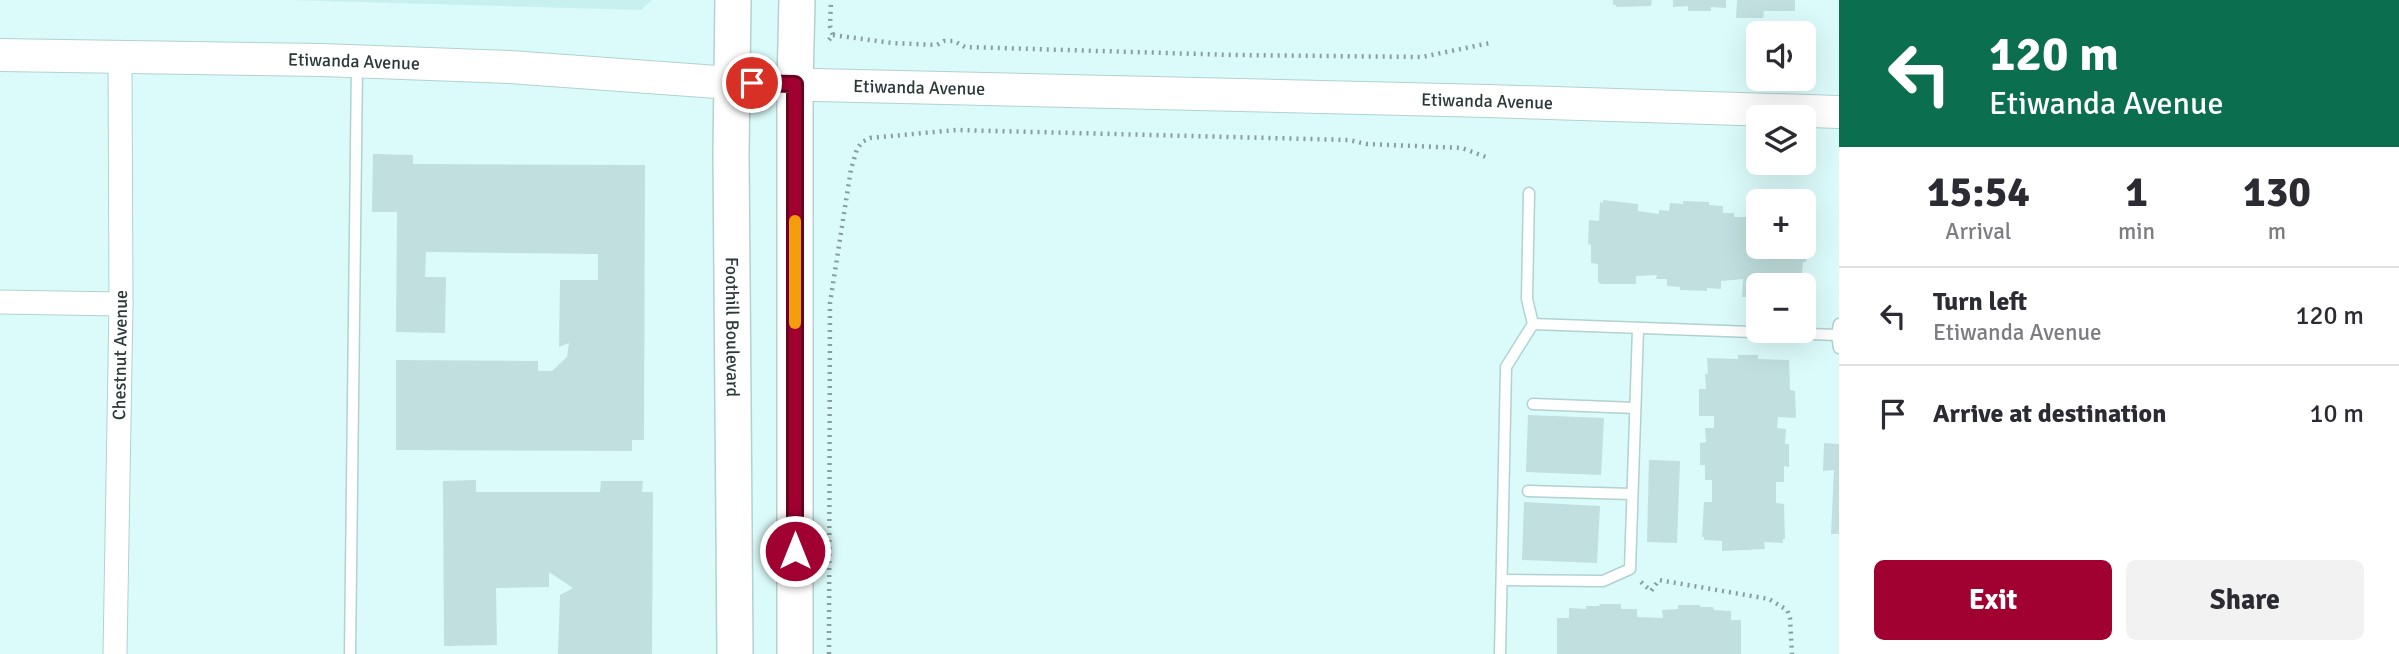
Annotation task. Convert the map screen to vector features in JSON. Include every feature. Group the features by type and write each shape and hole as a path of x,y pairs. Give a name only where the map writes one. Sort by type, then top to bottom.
{"main road":[{"name":"Foothill Boulevard","path":"733,0 731,83 735,654"},
{"path":"795,654 797,0"},
{"name":"Etiwanda Avenue","path":"0,55 357,61 510,67 731,83 1839,112"}],"street":[{"name":"Chestnut Avenue","path":"116,654 121,304 120,57"},
{"path":"0,302 121,304"}],"lane":[{"path":"350,654 357,61"},
{"path":"1500,654 1506,368 1533,324 1527,299 1529,193"},
{"path":"1533,324 1837,335"},
{"path":"1839,324 1839,348"},
{"path":"1502,580 1603,581 1630,569 1638,329"},
{"path":"1533,404 1635,408"},
{"path":"1528,491 1632,494"}],"path":[{"path":"831,0 831,38 892,43 937,45 944,41 954,41 965,47 1234,55 1422,57 1490,43"},
{"path":"830,654 830,303 851,169 862,142 870,138 956,130 1349,140 1366,144 1462,148 1486,157"},
{"path":"867,132 870,138"},
{"path":"849,149 857,149"},
{"path":"1630,569 1651,591 1660,580 1769,599 1787,610 1792,654"}],"shaded area":[{"path":"290,0 652,0 641,10"}],"building":[{"path":"1613,0 1652,0 1651,6 1616,7"},
{"path":"1673,0 1726,0 1726,8 1711,7 1711,11 1688,11 1688,6 1673,7"},
{"path":"1737,0 1795,0 1795,11 1764,11 1763,18 1736,18"},
{"path":"373,154 413,155 413,164 645,165 644,440 632,440 632,451 396,450 396,360 538,361 538,371 552,371 567,357 569,343 559,347 560,280 598,280 598,254 426,252 425,277 446,277 445,333 396,332 397,212 372,212"},
{"path":"1603,200 1638,204 1638,211 1659,214 1659,210 1669,211 1670,203 1683,204 1683,201 1709,202 1709,205 1723,206 1723,213 1746,217 1746,259 1806,259 1806,262 1803,262 1802,273 1746,273 1746,297 1742,297 1743,279 1721,281 1721,289 1707,288 1707,291 1680,290 1680,287 1667,286 1667,279 1656,279 1657,275 1636,276 1636,284 1601,284 1598,282 1598,264 1591,263 1591,245 1588,244 1589,220 1599,221 1600,202 1603,203"},
{"path":"1738,355 1789,360 1790,390 1795,391 1796,418 1778,417 1777,428 1786,429 1785,444 1789,444 1789,467 1784,466 1784,482 1776,482 1776,503 1784,504 1783,543 1764,542 1765,549 1722,551 1722,541 1704,540 1702,537 1704,502 1712,502 1712,480 1705,480 1705,465 1700,465 1700,443 1706,442 1705,428 1714,428 1714,416 1699,416 1699,389 1706,389 1707,358 1738,359"},
{"path":"1528,415 1604,418 1601,475 1526,472"},
{"path":"1824,443 1839,444 1839,534 1831,534 1834,470 1823,471"},
{"path":"1649,460 1680,461 1677,543 1647,542"},
{"path":"476,480 476,492 600,492 601,481 643,481 642,492 653,492 652,654 558,654 560,595 573,588 549,572 549,587 496,588 497,645 444,646 443,481"},
{"path":"1524,502 1600,506 1597,563 1522,560"},
{"path":"1621,604 1621,609 1637,609 1637,617 1663,618 1662,610 1678,609 1678,605 1700,605 1713,607 1714,610 1731,611 1731,620 1741,620 1741,654 1557,654 1557,618 1569,618 1569,608 1586,609 1586,606"}],"slow traffic":[{"path":"795,221 795,323"}],"route":[{"path":"752,83 795,84 795,551"}]}
